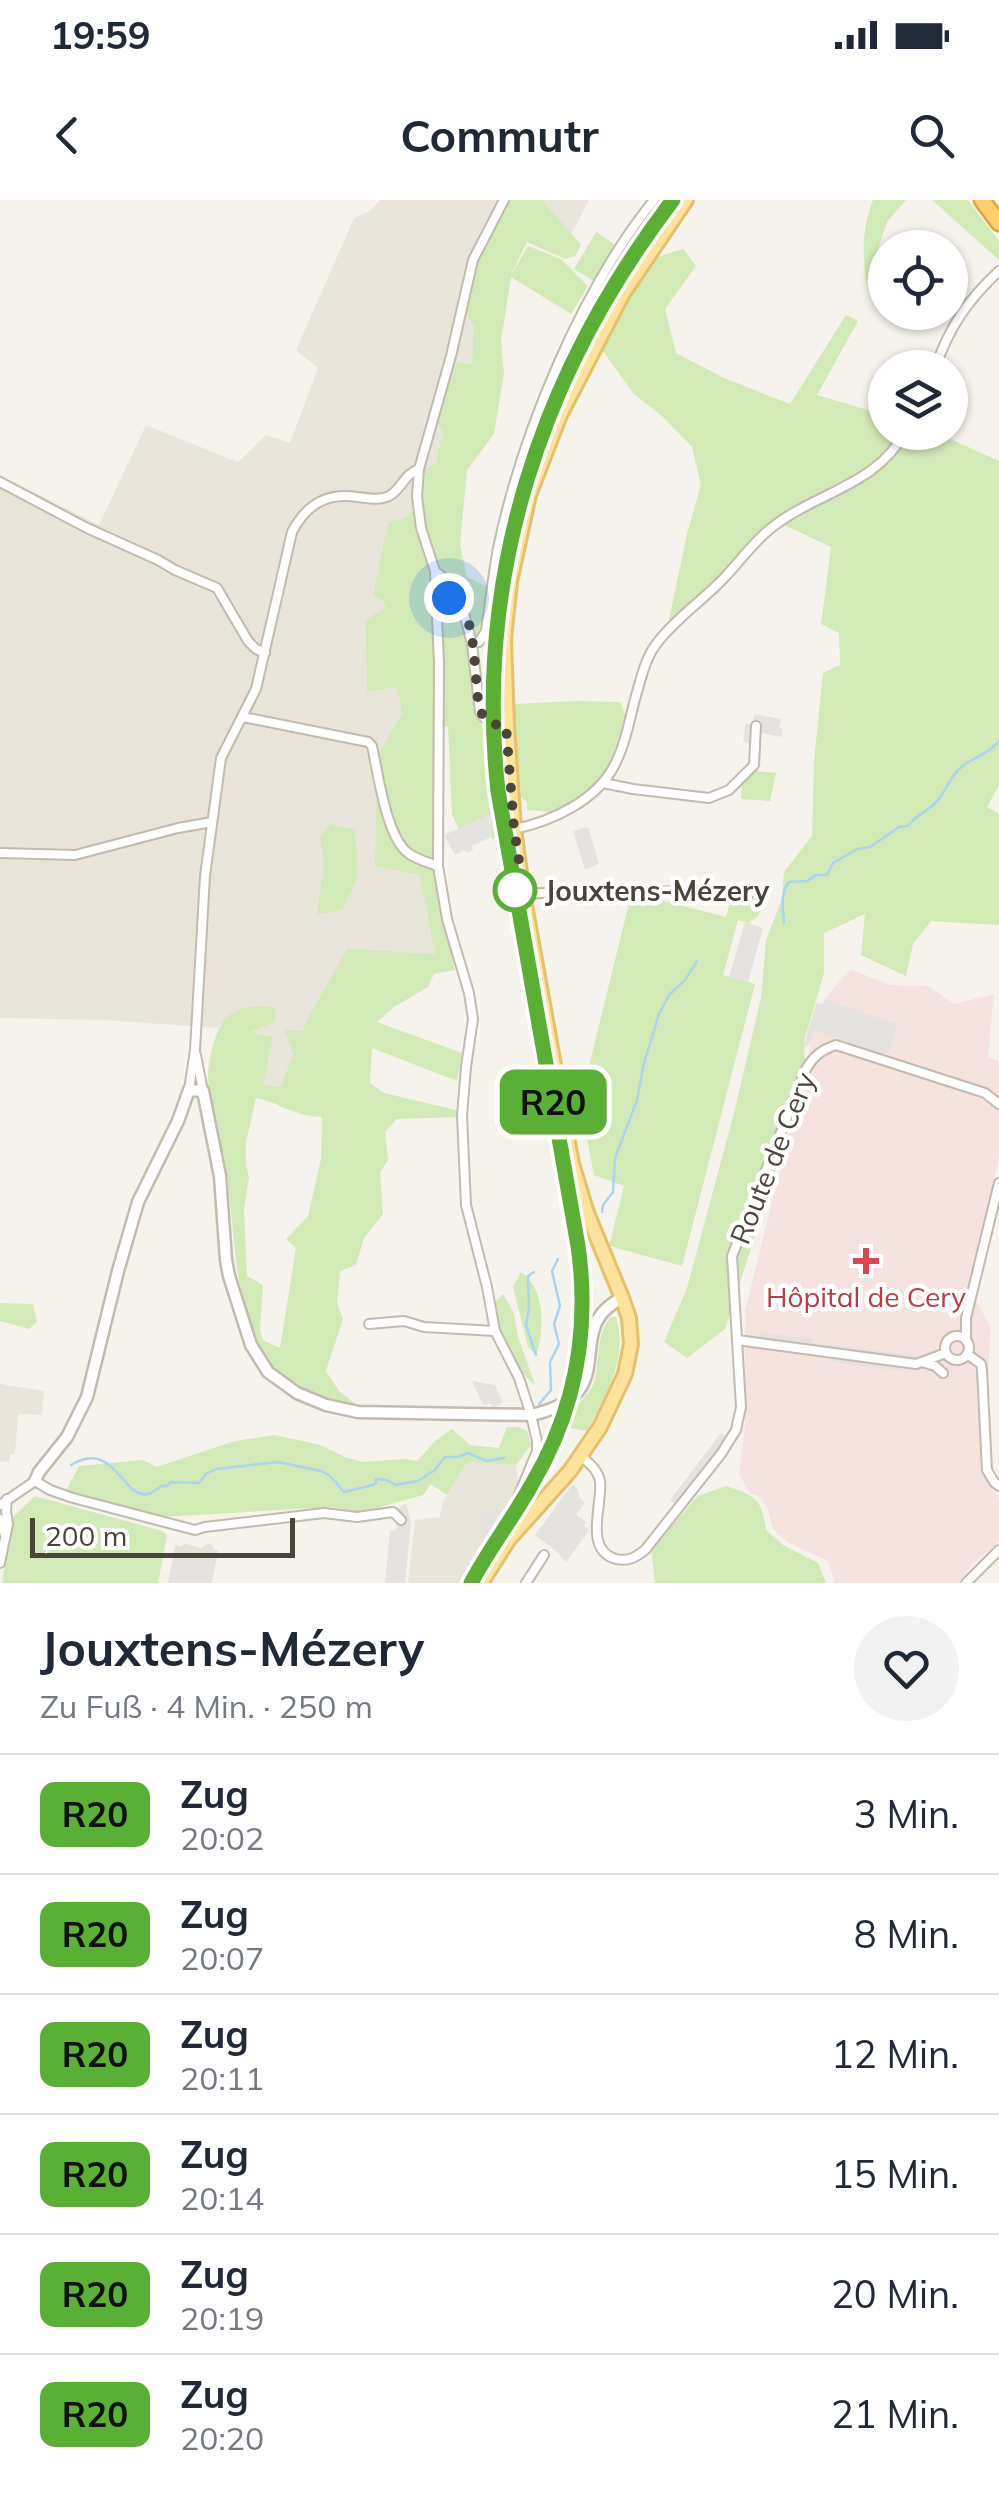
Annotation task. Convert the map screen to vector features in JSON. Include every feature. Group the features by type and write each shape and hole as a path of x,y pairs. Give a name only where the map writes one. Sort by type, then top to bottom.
{"highway":[{"path":"982,200 999,223"}],"main road":[{"path":"481,1583 510,1539 581,1456 600,1427 625,1374 631,1337 629,1318 572,1164 524,894 506,726 507,601 535,476 554,429 600,335 686,200"}],"street":[{"path":"504,200 473,260 419,469 417,496 421,528 435,570 438,602 438,866 447,919 473,1018 462,1116 466,1205 495,1331 518,1378 536,1436 537,1450 516,1502"},
{"path":"472,644 479,642 486,631 499,544 522,461 557,367 598,284 629,232 654,200"},
{"path":"942,350 954,322 999,271"},
{"path":"514,828 582,802 603,783 617,760 646,660 657,643 770,528 868,474 894,450"},
{"path":"0,1563 8,1524 3,1502 35,1481 67,1437 87,1397 138,1202 189,1090 195,1050 205,876 221,758 256,688 292,532 309,506 327,497 389,496 419,469"},
{"path":"0,482 74,522 213,584 248,640 264,654"},
{"path":"435,570 460,603 472,644 480,712 493,724 506,726"},
{"path":"438,602 449,598 460,603"},
{"path":"244,717 368,742 390,822 404,850 438,866"},
{"path":"603,783 693,797 710,797 730,790 754,766 756,726"},
{"path":"0,853 75,855 212,822"},
{"path":"524,894 582,890 759,892"},
{"name":"Route de Cery","path":"581,1456 598,1474 600,1482 600,1546 618,1560 634,1558 645,1550 736,1430 741,1408 732,1256 814,1057 836,1045 985,1093 999,1104"},
{"path":"195,1050 220,1176 229,1276 251,1346 268,1372 297,1392 358,1412 531,1415 560,1407 579,1391 587,1372 594,1324 603,1310 622,1298"},
{"path":"189,1090 203,1091"},
{"path":"966,1340 960,1336 950,1338 945,1343 946,1352 954,1360 967,1354 966,1318 999,1184"},
{"path":"369,1324 404,1321 424,1327 495,1331"},
{"path":"737,1340 916,1364 946,1352"},
{"path":"967,1354 981,1364 987,1470 999,1486"},
{"path":"922,1362 943,1373"},
{"path":"35,1481 73,1498 195,1530 324,1513 357,1517 393,1512 400,1520"},
{"path":"0,1519 4,1534"},
{"path":"966,1583 999,1550"},
{"path":"526,1583 544,1555"}],"shaded area":[{"path":"380,200 508,200 481,245 472,364 436,420 443,430 436,463 423,471 422,502 403,519 368,692 397,686 402,713 378,754 420,874 436,954 303,1032 280,1087 263,1086 230,1015 218,1028 0,1018 0,475 99,525 146,425 238,462 266,435 290,443 318,368 296,350 354,218 369,212"},
{"path":"542,200 589,200 571,235"},
{"path":"754,714 781,719 782,737 762,733 759,744 743,742 745,724 753,724"},
{"path":"491,814 491,837 472,846 473,850 467,853 465,850 455,855 444,835"},
{"path":"588,827 599,864 585,870 573,831"},
{"path":"745,922 763,928 748,982 729,977"},
{"name":"Hôpital de Cery","path":"850,969 890,985 928,986 954,1004 994,994 988,1057 999,1061 999,1157 970,1289 991,1328 988,1375 979,1410 986,1478 999,1498 999,1542 958,1583 835,1583 828,1561 787,1542 773,1529 767,1507 757,1495 750,1494 739,1474 745,1426 745,1311 816,1023 825,999"},
{"path":"825,999 897,1024 889,1051 884,1054 815,1031 810,1044 803,1048 816,1003 822,1004"},
{"path":"760,1332 914,1355 911,1366 902,1365 901,1371 830,1362 823,1355 756,1345"},
{"path":"472,1381 495,1385 503,1402 493,1408 490,1403 484,1406"},
{"path":"0,1384 44,1391 42,1415 18,1414 15,1454 10,1455 9,1462 0,1461"},
{"path":"721,1433 727,1437 675,1504 670,1500"},
{"path":"467,1462 516,1465 518,1483 507,1521 466,1583 408,1583 415,1520 440,1517 442,1504"},
{"path":"572,1485 585,1502 576,1515 589,1530 566,1562 535,1535"},
{"path":"406,1503 411,1523 405,1583 385,1583 390,1531 396,1530 397,1523 393,1512"},
{"path":"504,1510 504,1524 490,1544 482,1539 481,1515"},
{"path":"184,1543 200,1548 210,1543 218,1550 212,1583 168,1583 175,1545"}],"green space":[{"path":"508,200 542,200 581,245 575,256 565,259 527,242 511,275 528,246 561,259 588,286 571,314 511,277 501,341 504,373 494,434 467,470 460,545 467,577 487,587 486,624 472,644 472,682 477,718 488,734 495,836 493,840 489,835 491,814 459,829 452,815 448,727 441,720 443,654 436,654 433,868 455,970 434,974 428,987 377,1022 462,1053 457,1081 372,1048 370,1083 384,1093 460,1111 460,1117 397,1119 385,1132 388,1160 380,1173 383,1214 364,1238 356,1265 340,1271 337,1303 343,1319 326,1371 339,1391 357,1405 334,1404 295,1387 272,1365 255,1338 238,1273 209,1065 216,1036 227,1017 250,1007 276,1008 274,1022 250,1032 273,1037 263,1085 280,1087 293,1055 285,1030 303,1031 347,949 435,954 420,875 375,866 378,754 402,713 397,687 367,692 366,620 386,607 384,600 373,596 388,522 403,519 422,502 423,470 436,463 443,430 435,421 457,363 472,364 474,325 466,314 481,245","holes":["256,1098 322,1117 321,1159 308,1216 286,1239 296,1248 280,1348 263,1340 263,1285 247,1276 246,1142"]},
{"path":"873,200 906,200 884,230 868,230 866,284 864,242"},
{"path":"932,200 968,200 999,241 999,260 968,230"},
{"path":"596,232 616,245 594,281 574,269"},
{"path":"683,249 696,266 665,309 676,353 724,378 790,404 846,315 858,321 817,395 868,410 868,450 968,447 999,461 999,785 987,807 999,814 999,925 931,921 913,944 906,976 861,955 865,914 824,933 824,973 804,1041 805,1066 765,1205 725,1329 687,1358 664,1342 687,1288 734,1113 761,998 766,940 782,899 784,872 812,836 823,673 840,665 839,633 821,624 831,547 778,522 666,634 701,485 692,447 634,394 602,350 657,257"},
{"path":"620,702 626,717 606,774 586,794 551,812 527,810 527,802 521,797 514,704"},
{"path":"756,771 776,773 770,801 741,799 742,784"},
{"path":"331,824 355,830 358,876 342,910 317,914 324,865 320,836"},
{"path":"649,894 726,917 732,895 758,896 763,904 750,923 738,920 723,975 755,984 682,1266 609,1246 624,1186 594,1175 580,1103 631,895"},
{"path":"521,1272 535,1288 541,1310 536,1355 528,1347 513,1287"},
{"path":"503,1294 514,1313 535,1385 512,1358 503,1337 495,1302"},
{"path":"0,1303 33,1304 37,1322 29,1329 0,1321"},
{"path":"611,1317 616,1317 619,1347 608,1390 587,1431 570,1428 569,1418 593,1385 601,1339"},
{"path":"507,1427 527,1431 531,1445 516,1465 467,1462 447,1495 431,1484 423,1495 359,1513 333,1507 162,1517 66,1491 79,1466 143,1460 157,1467 235,1441 275,1435 320,1445 363,1462 417,1461 452,1429 470,1445 499,1448"},
{"path":"726,1486 755,1500 766,1530 783,1545 818,1563 826,1583 655,1583 651,1549 698,1496"},
{"path":"35,1496 162,1531 167,1535 158,1583 2,1583 12,1518"}],"waterway":[{"path":"784,923 783,896 789,882 827,875 833,863 857,849 870,847 899,827 908,826 937,801 962,766 999,741"},
{"path":"602,1212 613,1192 615,1158 637,1100 659,1014 697,961"},
{"path":"539,1404 551,1390 550,1362 559,1344 554,1324 560,1306 552,1271 558,1259"},
{"path":"534,1272 528,1276 526,1325 536,1355"},
{"path":"71,1465 98,1459 131,1488 148,1494 171,1482 199,1483 216,1469 278,1462 321,1471 344,1492 373,1485 376,1479 395,1485 418,1481 435,1470 445,1457 468,1453 487,1461 504,1458"}],"railway":[{"path":"471,1583 532,1485 564,1417 577,1362 582,1304 578,1246 496,774 495,650 504,580 518,512 538,445 564,381 632,258 673,200"}],"train":[{"name":"R20","path":"471,1583 549,1453 574,1379 582,1319 578,1246 498,791 493,680 499,598 511,535 534,455 561,390 616,287 673,200"}],"place":[{"name":"Jouxtens-Mézery","path":"515,890"},
{"name":"Hôpital de Cery","path":"866,1261"}],"route":[{"path":"449,598 463,609 472,644 480,712 493,724 506,726 524,894 515,890"}]}
